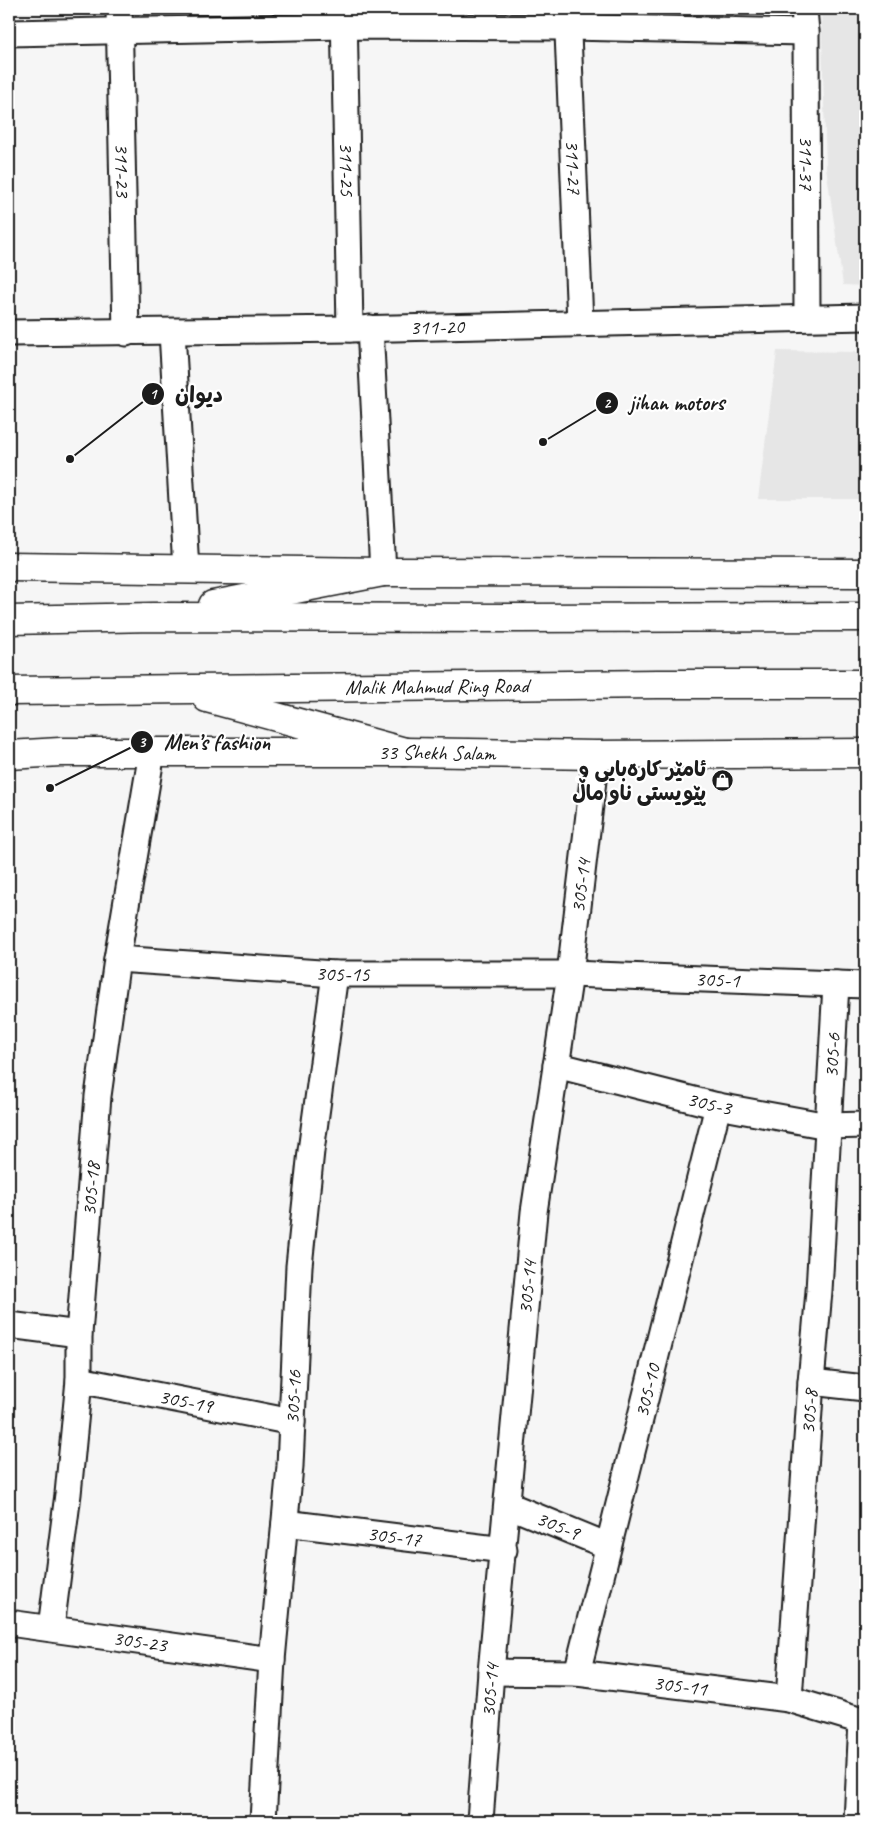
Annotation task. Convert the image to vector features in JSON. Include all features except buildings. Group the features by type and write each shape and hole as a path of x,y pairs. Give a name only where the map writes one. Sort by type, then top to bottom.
{"main road":[{"path":"9,567 383,572 865,573"},
{"path":"153,617 383,572"},
{"path":"9,620 153,617 865,617"},
{"name":"Malik Mahmud Ring Road","path":"9,691 658,684 865,684"},
{"path":"174,690 405,752"},
{"name":"33 Shekh Salam","path":"9,755 60,752 405,752 596,756 865,753"}],"street":[{"name":"311-25","path":"344,18 360,328 383,572"},
{"path":"9,33 120,19 568,18 805,20"},
{"name":"311-27","path":"568,18 580,323"},
{"name":"311-23","path":"120,19 126,333"},
{"name":"311-37","path":"805,20 807,317"},
{"name":"311-20","path":"9,333 126,333 865,316"},
{"path":"172,332 186,569"},
{"name":"305-18","path":"51,1628 68,1494 79,1380 79,1334 98,1096 117,959 152,752"},
{"name":"305-14","path":"480,1821 491,1672 504,1550 534,1212 570,974 596,756"},
{"name":"305-15","path":"117,959 335,974 570,974"},
{"name":"305-16","path":"263,1821 272,1660 292,1422 299,1266 311,1151 335,974"},
{"name":"305-1","path":"570,974 865,985"},
{"name":"305-6","path":"828,1126 836,984"},
{"name":"305-3","path":"556,1065 718,1106 828,1126 865,1125"},
{"name":"305-10","path":"577,1673 718,1106"},
{"name":"305-8","path":"789,1699 819,1291 828,1126"},
{"path":"9,1325 79,1334"},
{"name":"305-19","path":"79,1380 292,1422"},
{"path":"811,1382 865,1388"},
{"name":"305-9","path":"508,1505 608,1546"},
{"name":"305-17","path":"285,1523 504,1550"},
{"name":"305-23","path":"9,1623 272,1660"},
{"name":"305-11","path":"491,1672 577,1673 789,1699 864,1722"},
{"path":"857,1821 864,1722"}],"shaded area":[{"path":"821,9 865,9 865,286 843,285 826,167"},
{"path":"777,351 865,352 865,499 758,499"}],"place":[{"name":"jihan motors","path":"543,442"},
{"name":"دیوان","path":"70,459"},
{"name":"ئامێر کارەبایی و پێویستی ناو ماڵ","path":"722,781"},
{"name":"Men’s fashion","path":"50,788"}]}
